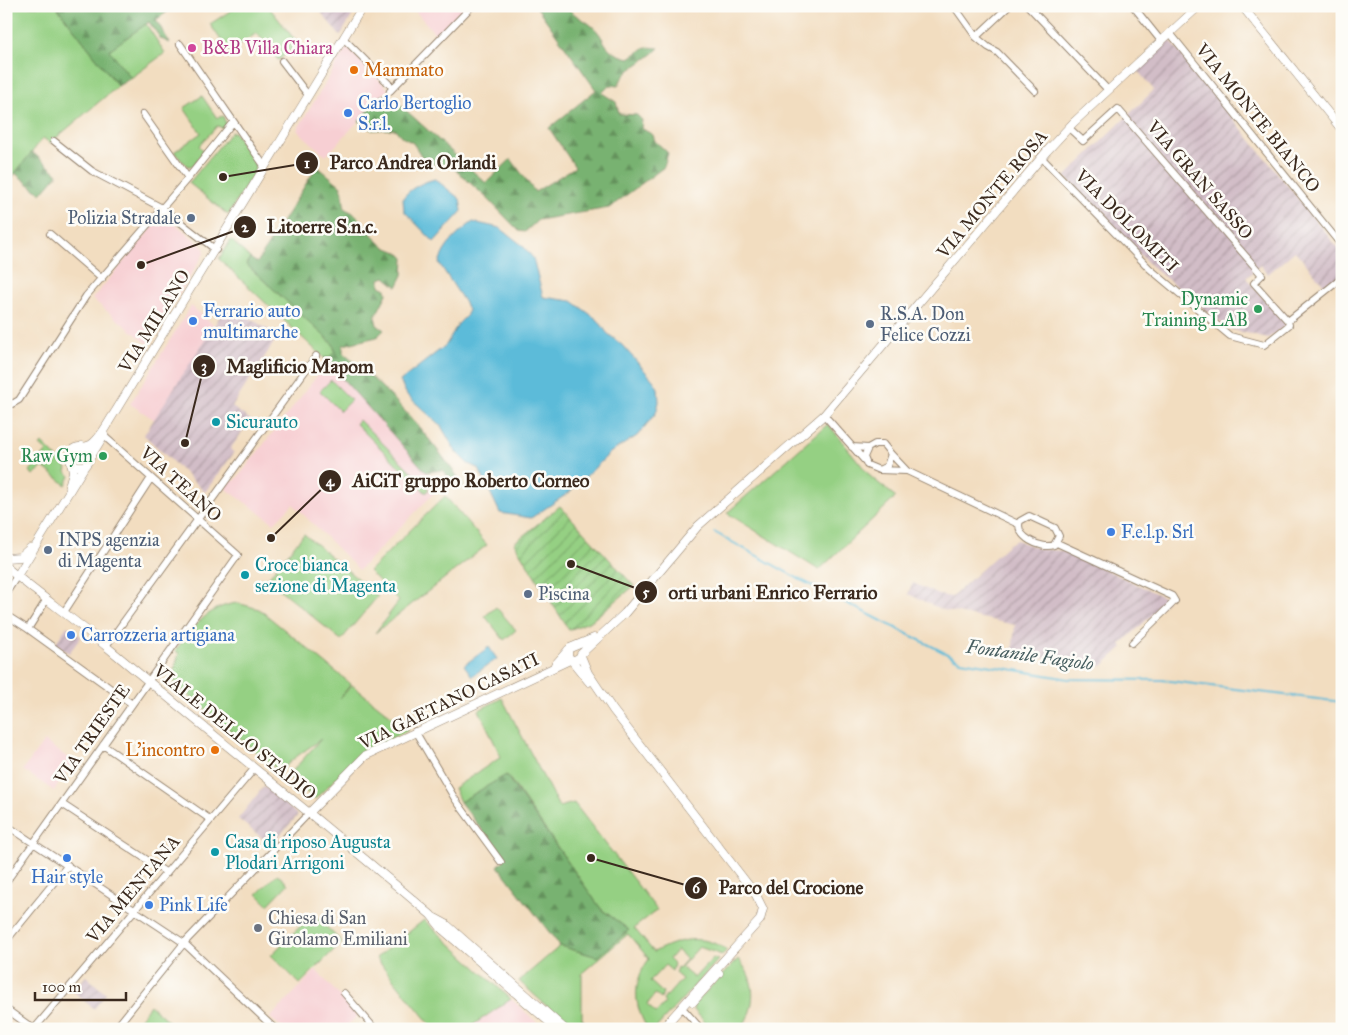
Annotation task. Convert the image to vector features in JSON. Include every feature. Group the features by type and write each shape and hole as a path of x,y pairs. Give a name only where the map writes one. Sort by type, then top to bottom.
{"street":[{"name":"VIA MILANO","path":"82,446 88,446 95,440 115,412 216,250 363,6"},
{"path":"343,38 392,89 472,6"},
{"path":"954,6 976,37 988,48 997,52 1035,91"},
{"path":"976,37 1009,6"},
{"path":"1028,6 1108,90"},
{"path":"1131,6 1161,41"},
{"name":"VIA MONTE ROSA","path":"824,415 1068,128 1199,6"},
{"path":"1242,6 1342,130"},
{"name":"VIA MONTE BIANCO","path":"1170,33 1342,246"},
{"path":"180,44 265,167"},
{"path":"282,61 308,95"},
{"name":"VIA GRAN SASSO","path":"1068,128 1084,141 1118,109 1262,275 1254,283 1288,321"},
{"path":"143,114 188,178"},
{"path":"6,399 12,404 19,400 86,296 188,178 233,122"},
{"path":"54,141 92,171 162,208 216,250"},
{"name":"VIA DOLOMITI","path":"1042,157 1150,269 1230,336 1264,345 1289,325 1288,321 1342,278"},
{"path":"50,234 102,279"},
{"path":"106,646 196,519 316,356"},
{"name":"VIA MILANO","path":"6,593 64,497 89,462 115,412"},
{"path":"824,415 870,468 907,471"},
{"name":"VIA GAETANO CASATI","path":"115,1029 184,944 365,756 553,666 581,655 645,591 698,526 824,415"},
{"name":"VIA TEANO","path":"104,436 238,555"},
{"path":"852,447 868,448 880,443 887,447 907,471 1018,524"},
{"path":"82,446 90,452 89,462 81,467 72,463 69,455 72,450 82,446"},
{"path":"865,461 868,448"},
{"path":"879,470 890,463 891,454"},
{"name":"VIA MILANO","path":"64,497 73,475 72,463"},
{"path":"64,612 151,478"},
{"path":"1029,516 1052,527 1058,532 1057,543 1051,547 1044,546 1020,533 1018,524 1022,518 1029,516"},
{"name":"VIA MILANO","path":"10,558 23,555 41,535"},
{"path":"1057,543 1172,596 1175,601 1132,643"},
{"name":"VIA TRIESTE","path":"6,882 238,555"},
{"name":"VIALE DELLO STADIO","path":"6,567 106,646 254,770 310,812 431,916 442,929 557,1029"},
{"path":"28,629 47,600"},
{"path":"6,615 132,704"},
{"name":"VIA GAETANO CASATI","path":"553,666 571,648 604,633"},
{"path":"613,710 588,673 580,649 571,648 568,656 571,660 613,710 766,906 766,916 748,939 709,984 663,1029"},
{"path":"415,731 459,806 501,862"},
{"path":"104,745 211,820"},
{"name":"VIA MENTANA","path":"34,1029 254,770"},
{"path":"62,804 167,873"},
{"path":"6,825 184,944 275,1029"},
{"path":"6,941 68,865"},
{"path":"681,1012 695,992 763,916 763,909 756,895"},
{"name":"VIALE DELLO STADIO","path":"431,916 446,924 565,1029"},
{"path":"709,984 710,978 724,960 748,939"},
{"path":"344,992 375,1029"},
{"path":"6,1009 34,1029"},
{"path":"681,1012 701,1029"}],"shaded area":[{"path":"316,6 358,6 340,36"},
{"path":"411,6 465,6 437,36"},
{"path":"1170,40 1342,253 1342,274 1325,286 1295,251 1268,274 1260,265 1246,278 1287,325 1268,338 1229,329 1152,267 1065,177 1154,90 1137,70"},
{"path":"347,47 388,89 326,156 297,130"},
{"path":"165,215 204,248 205,252 148,344 92,299 162,216"},
{"path":"228,304 278,336 232,407 251,420 230,449 234,453 205,492 144,435"},
{"path":"191,306 215,326 155,420 130,404"},
{"path":"328,362 440,487 359,570 293,504 274,523 225,488 231,479 235,481"},
{"path":"1017,540 1039,549 1066,551 1166,598 1167,601 1121,644 1123,647 1102,666 1012,654 1015,625 943,610 908,594 913,583 939,595 952,597 1009,544"},
{"path":"67,626 81,637 69,653 55,644"},
{"path":"44,741 74,762 54,791 23,770"},
{"path":"264,786 298,815 271,845 238,819"},
{"path":"316,970 358,1016 343,1029 284,1029 270,1018"},
{"path":"86,976 106,994 94,1009 73,991"},
{"path":"511,999 544,1029 467,1029 495,1011"}],"green space":[{"path":"6,6 56,6 118,86 50,143 43,138 6,185"},
{"path":"56,6 175,6 156,20 170,43 161,39 149,22 109,50 131,78 118,86"},
{"path":"238,6 268,6 299,45 278,60 257,33 229,52 210,24"},
{"path":"536,6 567,6 597,31 613,52 620,55 629,58 646,47 659,48 625,74 618,86 610,85 602,93 616,102 619,114 637,115 642,120 641,128 653,135 655,141 668,153 664,167 609,208 538,220 525,232 519,231 488,199 448,163 439,167 422,157 413,143 402,137 395,129 372,130 359,121 381,96 388,94 486,183 511,159 535,192 575,167 549,128 596,90"},
{"path":"146,24 165,53 131,78 108,50"},
{"path":"202,96 217,118 223,116 226,124 223,128 217,126 199,146 204,151 193,166 187,166 174,152 201,133 184,108"},
{"path":"231,132 234,132 255,160 255,171 228,215 189,183"},
{"path":"32,152 58,174 41,194 15,173"},
{"path":"317,166 341,186 345,209 357,216 381,244 399,253 404,258 403,275 397,287 385,277 380,279 380,286 386,289 387,294 375,317 377,325 384,330 377,337 343,345 343,353 409,415 464,486 454,484 443,470 426,472 324,358 330,357 335,351 333,344 246,264 250,258 257,263"},
{"path":"231,240 250,258 246,264 333,344 335,351 330,357 324,358 219,259"},
{"path":"331,380 351,400 340,411 320,391"},
{"path":"359,420 429,489 426,493 356,424"},
{"path":"828,424 871,477 896,497 819,570 727,513"},
{"path":"42,443 67,468 66,472 70,476 66,485 43,467 33,475 30,471 47,451 40,445"},
{"path":"445,496 487,545 375,633 399,601 369,571"},
{"path":"560,506 634,586 591,621 569,630 514,543"},
{"path":"304,534 378,596 341,640 267,579"},
{"path":"237,603 259,609 351,684 340,698 352,685 409,730 363,752 315,799 288,776 321,739 284,768 277,769 175,684 174,671 179,653 175,651 201,620 217,609"},
{"path":"496,607 516,630 504,640 485,616"},
{"path":"502,698 559,807 574,803 657,910 634,928 654,952 681,941 691,940 709,941 727,950 722,955 699,947 681,967 694,978 713,958 718,960 655,1029 648,1029 646,1026 637,1000 640,976 649,959 628,934 582,973 582,1019 592,1029 572,1029 519,981 560,946 598,957 629,930 601,909 507,775 460,802 454,788 501,757 479,710","holes":["677,950 687,959 679,968 677,967 675,973 682,979 666,995 663,1001 665,1003 656,1013 647,1005 655,994 661,999 663,993 650,981 665,965 672,971 674,964 669,959"]},
{"path":"506,775 601,909 629,930 598,957 560,946 498,866 505,859 460,802"},
{"path":"277,874 288,884 268,905 257,894"},
{"path":"313,914 342,942 300,984 271,955"},
{"path":"424,920 511,999 467,1029 434,1029 376,958"},
{"path":"738,959 752,984 753,993 750,1011 741,1029 711,1029 694,1010 693,1005"},
{"path":"150,1005 176,1028 178,1029 131,1029"}],"water":[{"path":"435,179 460,199 462,211 434,242 404,211 403,198 417,186"},
{"path":"473,222 500,228 522,245 533,258 543,297 572,301 598,320 607,333 622,345 658,388 659,402 656,413 637,436 611,452 570,492 531,518 500,513 479,469 467,463 456,452 441,426 407,395 400,381 446,345 458,324 467,315 468,310 465,303 439,263 444,251 453,240"},
{"path":"489,647 497,659 472,676 464,665"}],"waterway":[{"name":"Fontanile Fagiolo","path":"714,532 797,578 961,661 1069,679 1162,680 1342,702"}],"place":[{"name":"B&B Villa Chiara","path":"192,48"},
{"name":"Mammato","path":"354,70"},
{"name":"Carlo Bertoglio S.r.l.","path":"348,113"},
{"name":"Parco Andrea Orlandi","path":"223,177"},
{"name":"Polizia Stradale","path":"191,218"},
{"name":"Litoerre S.n.c.","path":"141,265"},
{"name":"Dynamic Training LAB","path":"1258,309"},
{"name":"Ferrario auto multimarche","path":"193,321"},
{"name":"R.S.A. Don Felice Cozzi","path":"870,324"},
{"name":"Sicurauto","path":"216,422"},
{"name":"Maglificio Mapom","path":"185,443"},
{"name":"Raw Gym","path":"103,456"},
{"name":"F.e.l.p. Srl","path":"1111,532"},
{"name":"AiCiT gruppo Roberto Corneo","path":"271,538"},
{"name":"INPS agenzia di Magenta","path":"48,550"},
{"name":"orti urbani Enrico Ferrario","path":"571,564"},
{"name":"Croce bianca sezione di Magenta","path":"245,575"},
{"name":"Piscina","path":"528,594"},
{"name":"Carrozzeria artigiana","path":"71,635"},
{"name":"L'incontro","path":"215,750"},
{"name":"Casa di riposo Augusta Plodari Arrigoni","path":"215,852"},
{"name":"Hair style","path":"67,858"},
{"name":"Parco del Crocione","path":"591,858"},
{"name":"Pink Life","path":"149,905"},
{"name":"Chiesa di San Girolamo Emiliani","path":"258,928"}]}
